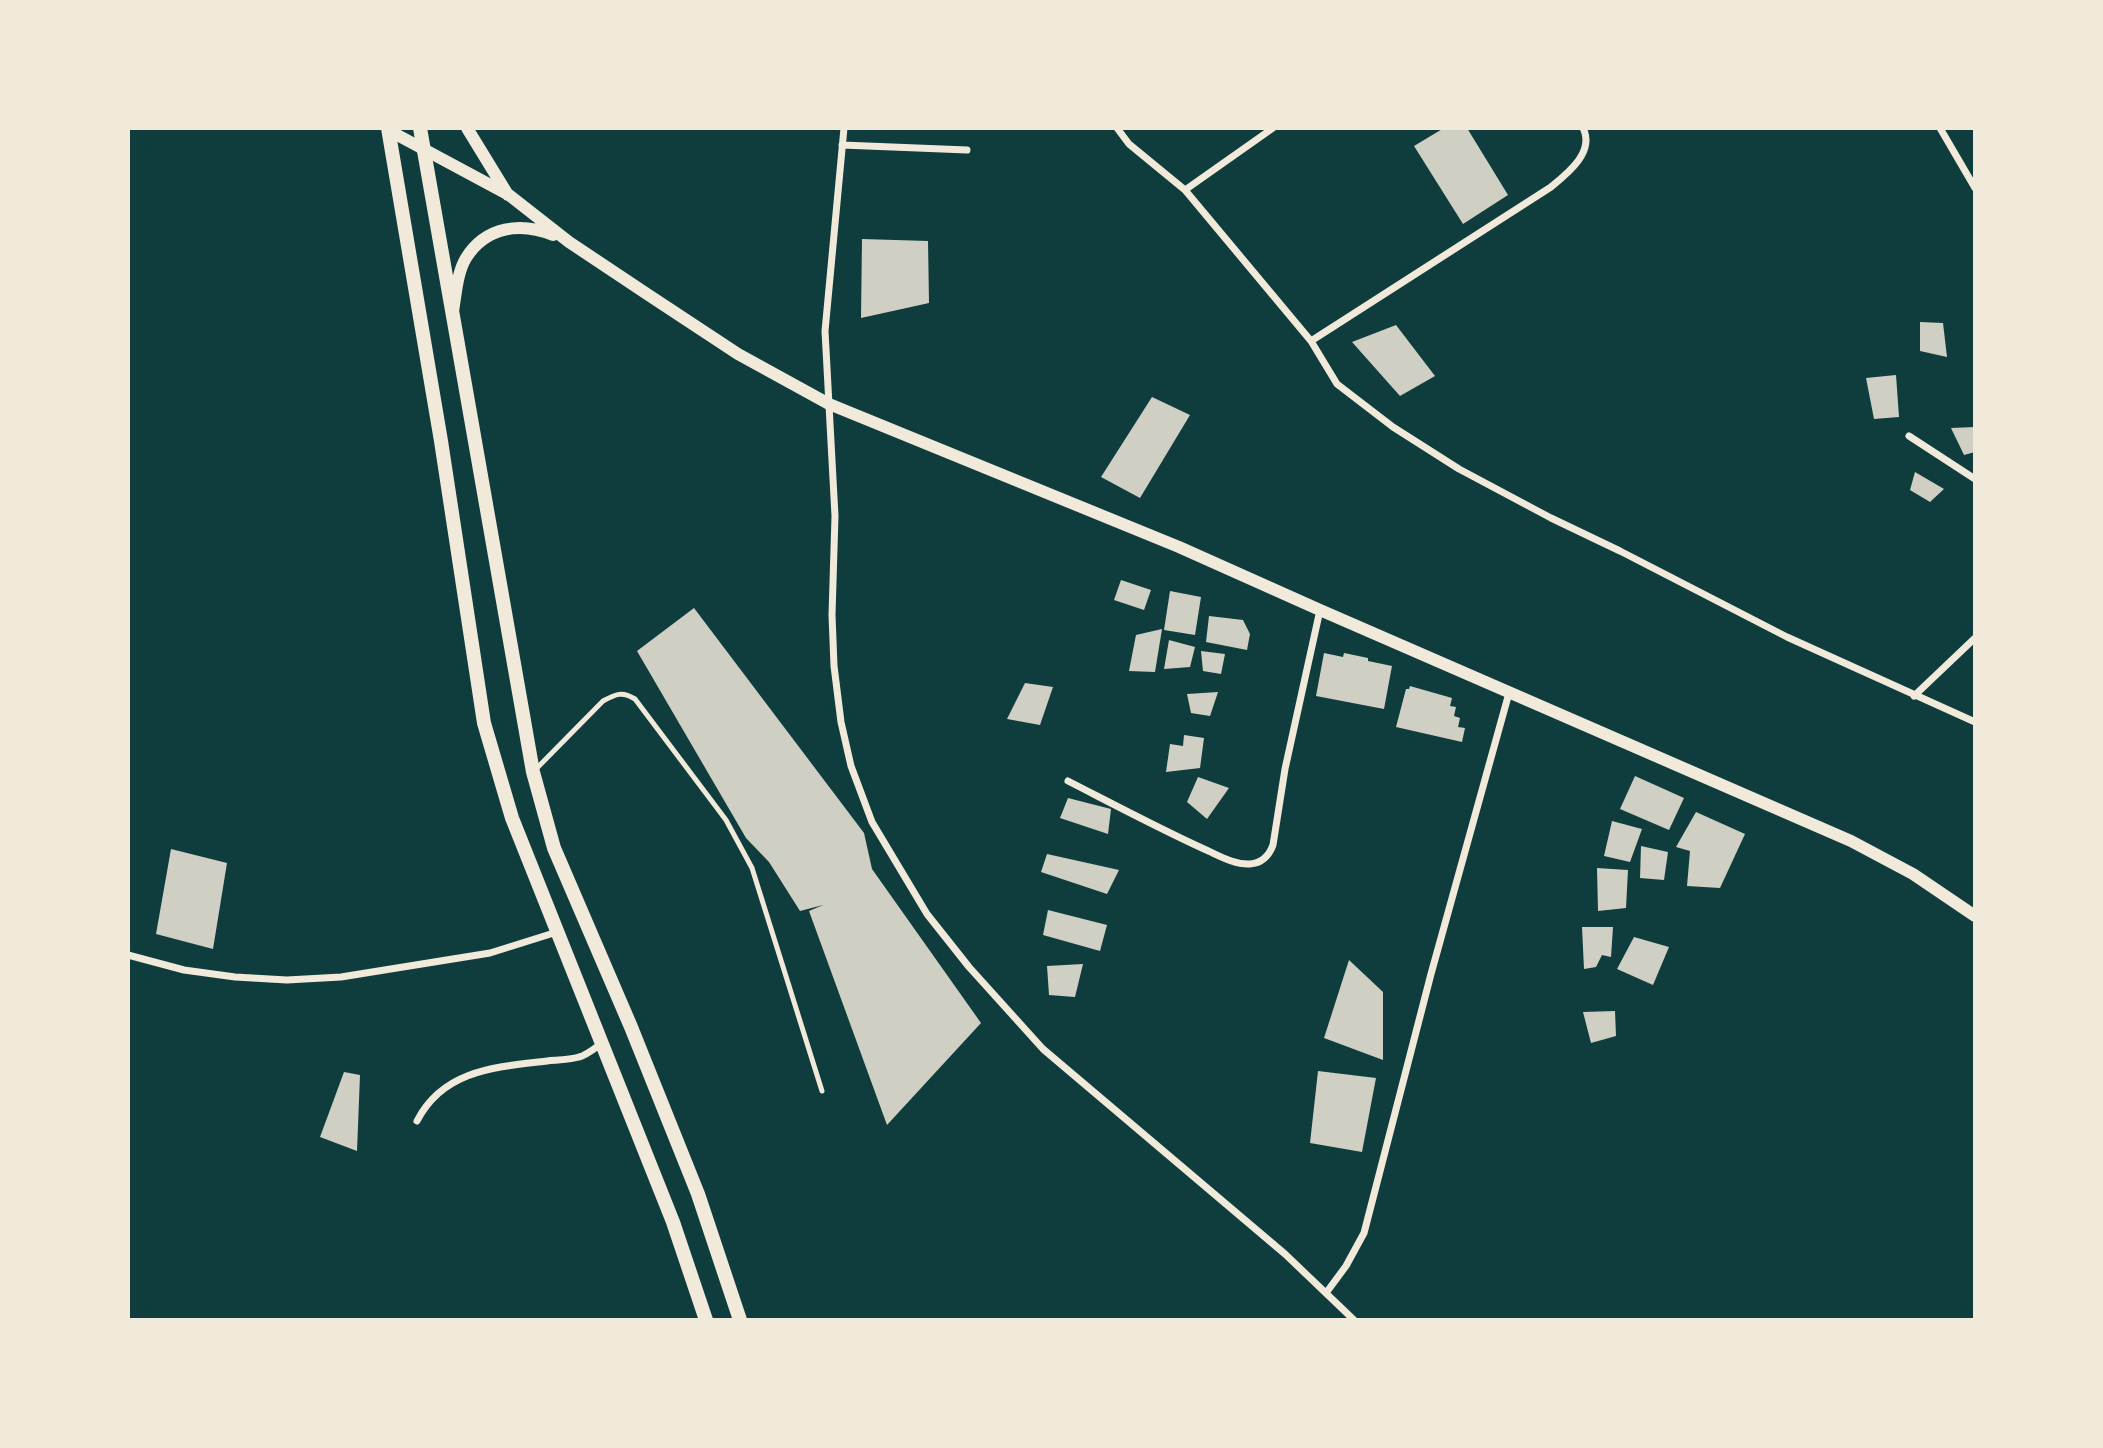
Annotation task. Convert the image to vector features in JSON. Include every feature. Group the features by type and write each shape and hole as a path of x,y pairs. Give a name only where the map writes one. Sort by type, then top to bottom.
{"main road":[{"path":"420,128 533,772 554,848 631,1027 698,1194 740,1320"},
{"path":"388,129 441,441 484,723 512,818 673,1222 706,1320"}],"street":[{"path":"467,128 509,195"},
{"path":"844,128 825,331 835,516 832,615 834,666 841,722 851,766 872,822 927,914 969,967 1043,1049 1284,1254 1354,1320"},
{"path":"1117,128 1129,144 1185,190 1311,341 1338,384 1393,426 1459,469 1551,518 1787,637 1975,722"},
{"path":"1185,190 1273,128"},
{"path":"1311,341 1551,187 1583,153 1587,140 1583,128"},
{"path":"1940,128 1975,188"},
{"path":"388,129 509,195 569,242 738,354 829,404 1103,514 1851,841 1913,874 1975,915"},
{"path":"842,145 967,150"},
{"path":"453,312 466,259 475,247 493,233 506,228 522,227 540,230 569,242"},
{"path":"1909,436 1975,479"},
{"path":"1068,781 1229,860 1251,864 1262,861 1273,845 1285,769 1320,610"},
{"path":"1914,696 1975,638"},
{"path":"1326,1293 1346,1266 1364,1233 1431,974 1509,693"},
{"path":"128,955 184,970 287,980 341,977 490,953 556,932"},
{"path":"417,1121 440,1089 464,1076 512,1065 580,1057 602,1043"}],"lane":[{"path":"533,772 603,701 615,694 625,693 635,699 726,820 752,868 822,1091"}],"building":[{"path":"1444,128 1467,128 1508,195 1463,224 1414,146"},
{"path":"862,239 928,241 929,303 861,318"},
{"path":"1920,322 1943,323 1947,357 1920,351"},
{"path":"1396,325 1435,376 1400,396 1352,342"},
{"path":"1896,375 1899,417 1874,419 1866,378"},
{"path":"1152,397 1190,415 1140,498 1101,477"},
{"path":"1975,427 1975,452 1964,455 1951,428"},
{"path":"1915,472 1944,489 1930,502 1910,490"},
{"path":"1121,580 1151,590 1144,610 1114,600"},
{"path":"1170,591 1201,597 1195,635 1164,630"},
{"path":"694,608 864,833 872,869 981,1023 887,1125 809,911 823,905 800,911 769,862 746,838 637,651"},
{"path":"1209,616 1243,620 1250,634 1247,650 1206,642"},
{"path":"1162,629 1155,672 1129,671 1136,635"},
{"path":"1169,640 1195,647 1190,667 1164,669"},
{"path":"1201,651 1225,654 1221,674 1203,671"},
{"path":"1324,653 1343,657 1344,653 1392,666 1384,709 1316,696"},
{"path":"1025,683 1053,687 1040,725 1007,719"},
{"path":"1410,686 1452,698 1450,706 1456,707 1454,716 1460,718 1458,727 1465,728 1462,742 1396,727 1406,689"},
{"path":"1218,692 1210,716 1191,713 1187,694"},
{"path":"1184,735 1204,738 1200,768 1166,772 1170,744 1183,746"},
{"path":"1635,776 1684,798 1669,830 1620,809"},
{"path":"1198,777 1229,788 1207,819 1187,802"},
{"path":"1068,798 1111,809 1108,834 1060,818"},
{"path":"1696,812 1745,834 1720,888 1687,886 1690,851 1676,847"},
{"path":"1612,821 1642,829 1630,862 1604,856"},
{"path":"1641,846 1668,852 1664,880 1640,878"},
{"path":"171,849 227,863 213,949 156,934"},
{"path":"1047,854 1119,870 1107,894 1041,872"},
{"path":"1597,868 1628,870 1626,908 1598,911"},
{"path":"1048,910 1107,925 1100,951 1043,935"},
{"path":"1582,927 1613,927 1611,957 1602,955 1596,967 1584,969"},
{"path":"1634,937 1669,947 1653,985 1617,969"},
{"path":"1349,960 1383,992 1383,1060 1324,1038"},
{"path":"1083,964 1075,997 1049,995 1047,966"},
{"path":"1615,1011 1616,1036 1591,1043 1583,1012"},
{"path":"1318,1071 1376,1078 1362,1152 1310,1143"},
{"path":"344,1072 360,1075 357,1151 320,1137"}]}
